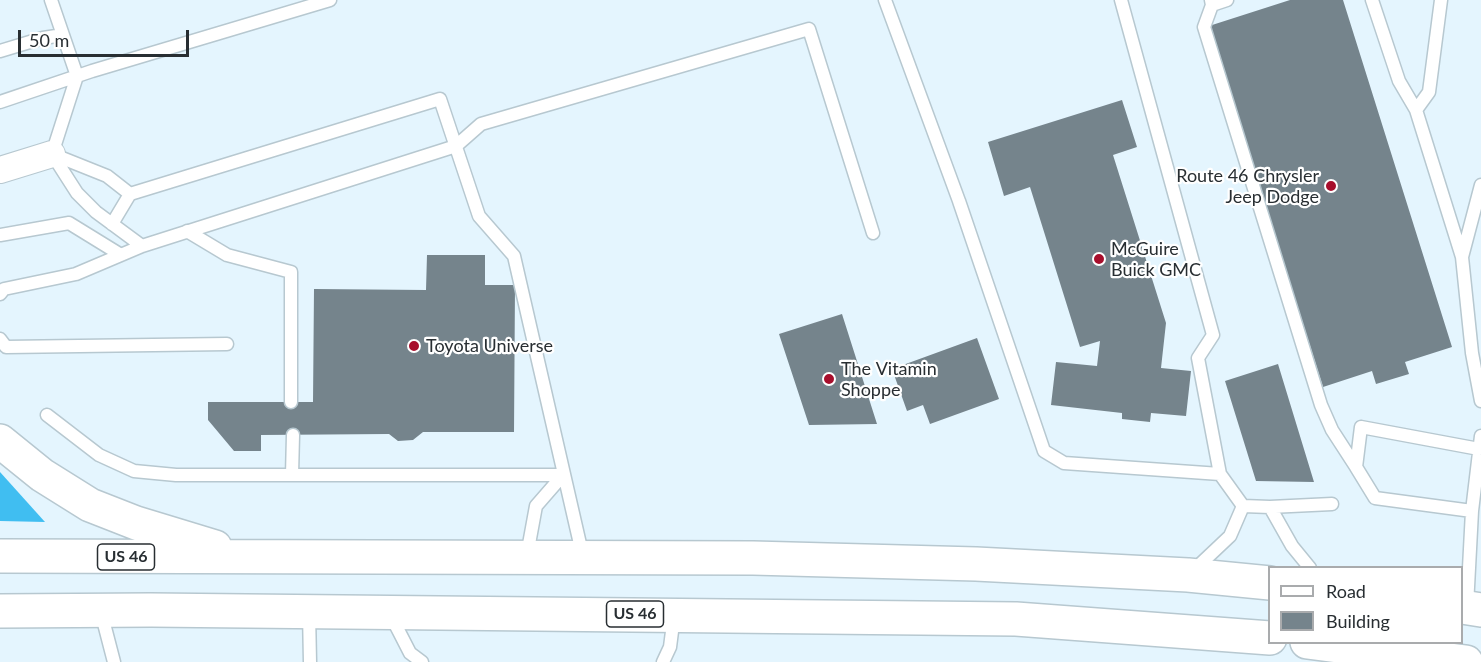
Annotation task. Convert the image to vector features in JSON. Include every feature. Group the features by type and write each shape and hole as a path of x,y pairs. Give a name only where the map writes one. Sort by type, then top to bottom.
{"highway":[{"path":"0,441 42,475 90,505 136,523 251,558"},
{"name":"US 46","path":"0,556 753,558 976,564 1188,575 1268,583"},
{"name":"US 46","path":"0,611 674,614 1016,619 1268,638"},
{"path":"1323,644 1459,661"}],"street":[{"path":"0,170 52,154"}],"lane":[{"path":"51,0 76,76 52,154 77,193 112,224 142,246"},
{"path":"0,102 76,76 330,0"},
{"path":"885,0 959,201 1044,451 1064,463 1220,474"},
{"path":"1121,0 1213,335 1198,358 1220,474 1243,506"},
{"path":"1227,0 1211,2 1204,27 1317,393 1332,430 1375,498 1472,511"},
{"path":"1372,0 1399,81 1416,110 1462,256 1472,353 1481,401"},
{"path":"1416,110 1429,92 1441,0"},
{"path":"0,294 4,289 76,274 142,246 456,146 481,124 809,29 873,233"},
{"path":"0,51 43,38 63,35"},
{"path":"112,224 130,194 440,99 479,216 514,256 583,559"},
{"path":"52,154 107,176 130,194"},
{"path":"1462,256 1481,185"},
{"path":"0,235 69,223 121,255"},
{"path":"187,231 228,255 291,272 291,402"},
{"path":"0,339 6,347 227,344"},
{"path":"47,415 99,455 134,471 176,475 563,475"},
{"path":"1356,467 1361,427 1479,448"},
{"path":"292,475 293,435"},
{"path":"1470,608 1472,511 1481,435"},
{"path":"527,558 536,506 563,475"},
{"path":"1243,506 1332,504"},
{"path":"1188,575 1230,536 1243,506"},
{"path":"1270,507 1292,546 1309,566"},
{"path":"100,611 114,662"},
{"path":"309,612 310,662"},
{"path":"390,613 410,653 422,662"},
{"path":"663,662 670,646 674,614"}],"shaded area":[{"path":"0,472 45,522 0,521"}],"building":[{"name":"Route 46 Chrysler Jeep Dodge","path":"1290,0 1343,0 1452,347 1405,362 1409,374 1376,384 1372,371 1323,387 1209,26"},
{"name":"McGuire Buick GMC","path":"1122,100 1137,147 1113,155 1166,323 1161,368 1191,371 1186,416 1151,413 1150,422 1122,419 1122,413 1051,405 1056,362 1097,366 1100,341 1080,347 1030,187 1004,196 988,142"},
{"name":"Toyota Universe","path":"427,255 485,255 485,285 515,285 514,432 423,432 413,440 398,441 389,434 261,435 261,451 234,451 208,420 208,402 313,402 314,289 426,290"},
{"name":"The Vitamin Shoppe","path":"842,314 877,424 809,425 779,334"},
{"path":"977,338 999,399 930,424 923,405 907,411 892,369"},
{"path":"1278,364 1314,482 1256,481 1225,381"}],"place":[{"name":"Route 46 Chrysler Jeep Dodge","path":"1331,186"},
{"name":"McGuire Buick GMC","path":"1099,259"},
{"name":"Toyota Universe","path":"414,346"},
{"name":"The Vitamin Shoppe","path":"829,379"}]}
